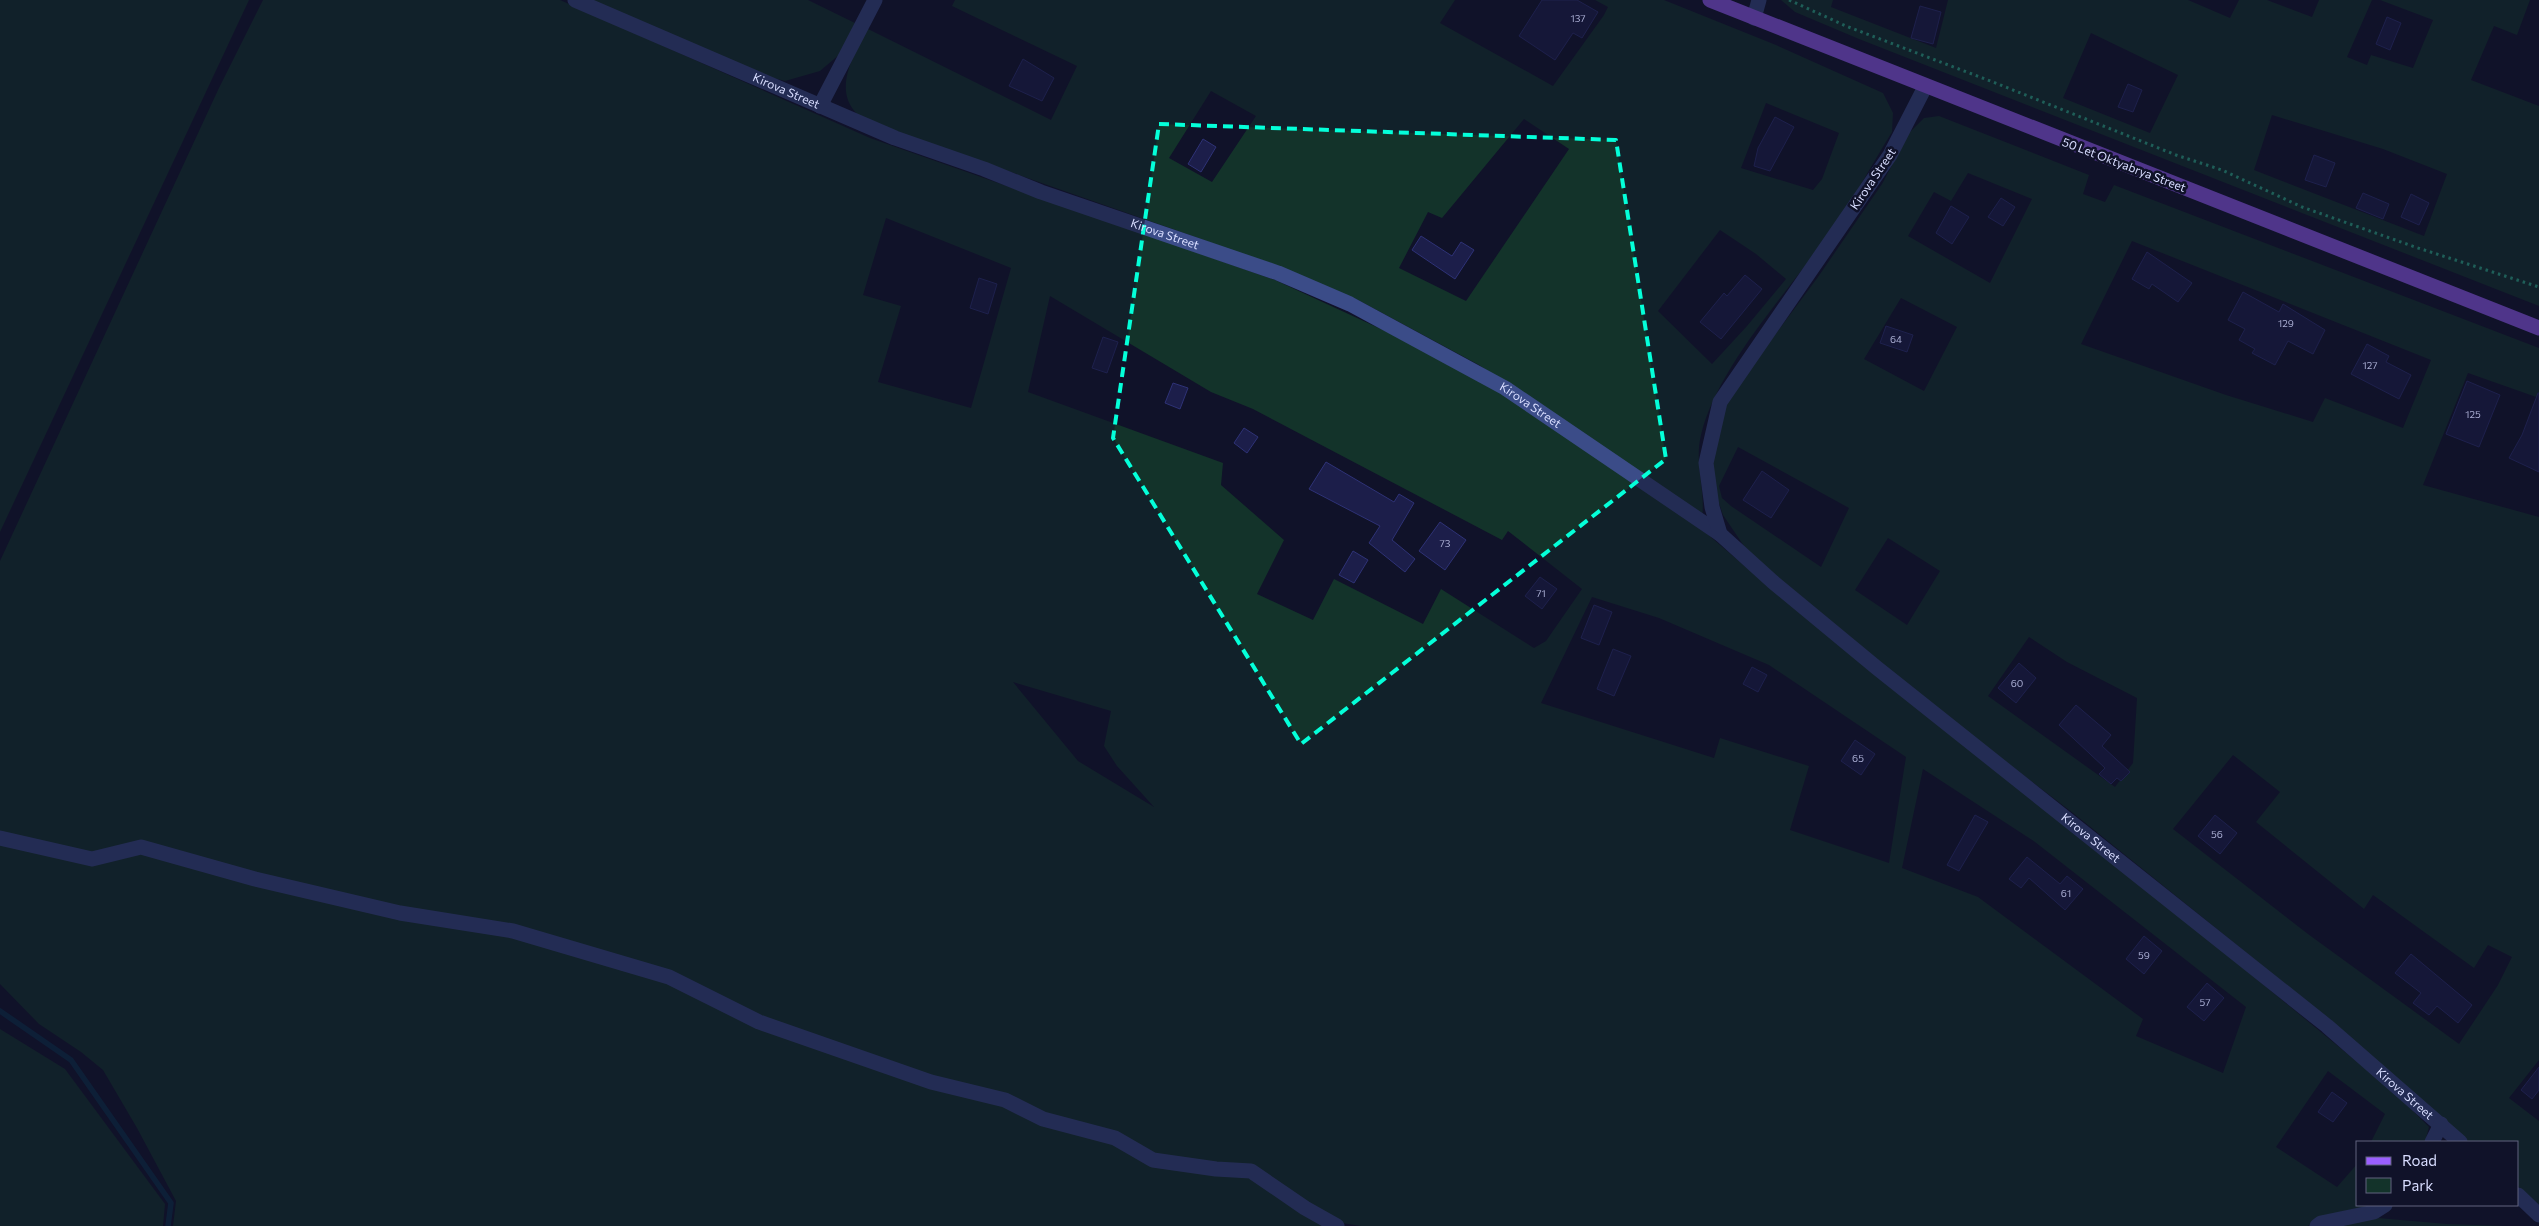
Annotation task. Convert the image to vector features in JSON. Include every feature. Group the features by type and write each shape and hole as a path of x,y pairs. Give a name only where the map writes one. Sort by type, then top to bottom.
{"main road":[{"name":"50 Let Oktyabrya Street","path":"1710,0 1925,87 2539,328"}],"street":[{"name":"Kirova Street","path":"575,0 895,138 984,169 1042,192 1278,273 1350,304 1505,388 1720,534 1773,582 1877,668 2327,1026 2459,1141"},
{"path":"820,106 875,0"},
{"path":"1754,18 1759,0"},
{"name":"Kirova Street","path":"1720,534 1712,507 1706,463 1720,402 1890,155 1925,87"},
{"path":"0,838 92,859 140,847 255,879 400,913 513,931 669,977 759,1022 931,1082 1005,1100 1043,1119 1115,1138 1153,1160 1216,1169 1251,1170 1305,1208 1338,1226"},
{"path":"2432,1141 2441,1124"},
{"path":"2519,1196 2539,1215"},
{"path":"2317,1226 2321,1223 2374,1212 2383,1206"}],"path":[{"path":"1789,0 1846,26 2015,90 2176,155 2222,170 2302,206 2415,248 2539,287"}],"highlighted area":[{"path":"1159,124 1616,140 1666,459 1301,744 1113,438"}],"green space":[{"path":"0,0 249,0 0,532"},
{"path":"263,0 560,0 870,138 1275,280 1396,336 1499,392 1699,527 1747,568 2085,838 2395,1093 2429,1127 2425,1141 2372,1141 2385,1114 2328,1071 2276,1147 2337,1187 2356,1165 2356,1206 2370,1206 2316,1218 2308,1226 1361,1226 1342,1223 1344,1226 173,1226 176,1201 103,1070 81,1052 39,1024 0,984 0,561 218,90","holes":["886,218 1011,268 971,408 878,382 901,306 863,295","1050,296 1211,392 1253,409 1502,540 1508,531 1582,589 1546,641 1534,648 1441,589 1423,624 1334,579 1313,620 1257,594 1284,540 1221,485 1223,463 1028,392","1592,597 1659,618 1769,665 1906,757 1889,863 1790,830 1809,766 1720,738 1714,758 1541,703","1013,682 1111,711 1104,746 1117,766 1154,807 1078,761","1923,769 2035,842 2246,1007 2223,1073 2136,1036 2143,1019 1978,897 1902,868"]},
{"path":"586,0 808,0 855,23 840,54 820,71 785,81 754,73"},
{"path":"955,0 1455,0 1440,23 1553,86 1608,7 1595,0 1664,0 1776,45 1883,93 1893,113 1892,132 1837,222 1755,331 1722,383 1709,409 1699,445 1699,466 1703,498 1702,518 1479,365 1358,300 1201,239 877,125 859,116 850,104 846,94 846,83 852,60 866,28 1051,120 1077,66 952,6","holes":["1211,91 1256,116 1212,182 1169,158","1766,103 1839,133 1822,179 1813,190 1741,168","1524,119 1569,149 1466,301 1399,268 1428,212 1442,218","1720,230 1756,254 1786,279 1712,364 1658,311"]},
{"path":"1781,0 1833,0 1831,7 1936,48 1948,0 2188,0 2230,18 2239,0 2267,0 2312,17 2319,0 2372,0 2347,57 2367,65 2371,55 2413,68 2433,20 2380,0 2530,0 2517,35 2494,26 2471,80 2539,106 2539,306 1859,39 1795,12","holes":["2091,33 2178,75 2150,133 2063,98","2272,115 2383,149 2447,174 2424,236 2254,170"]},
{"path":"1939,116 2089,175 2083,194 2105,202 2114,185 2539,348 2539,398 2468,373 2423,485 2539,517 2539,1060 2509,1098 2539,1121 2539,1205 2519,1187 2519,1141 2467,1141 2331,1021 2073,813 1942,713 1748,552 1723,515 1710,477 1725,402 1818,277 1882,184 1909,133 1924,118","holes":["1968,173 2032,199 1990,283 1908,236 1934,192 1951,201","2132,241 2431,360 2403,428 2325,398 2313,422 2226,395 2081,344","1901,298 1957,327 1924,391 1864,359","1738,447 1849,508 1821,567 1731,506 1722,498 1719,486","1888,538 1940,571 1907,625 1855,590","2029,637 2067,662 2137,698 2133,763 2115,787 1988,696","2233,755 2280,792 2256,822 2364,909 2373,895 2474,968 2488,945 2512,957 2498,985 2459,1044 2308,934 2173,829"]},
{"path":"0,1029 65,1069 165,1204 163,1226 0,1226"},
{"path":"2378,1218 2447,1224 2507,1226 2332,1226"}],"building":[{"path":"1542,0 1577,0 1598,12 1582,38 1573,33 1555,60 1519,36"},
{"path":"1920,6 1941,12 1933,44 1911,38"},
{"path":"2387,17 2401,23 2390,50 2376,44"},
{"path":"1023,59 1054,78 1042,101 1009,86"},
{"path":"2128,84 2142,90 2133,112 2118,107"},
{"path":"1775,117 1794,127 1770,171 1754,166 1758,148"},
{"path":"1203,139 1216,147 1201,172 1188,164"},
{"path":"2314,155 2335,163 2326,187 2305,180"},
{"path":"2363,193 2389,204 2383,219 2356,208"},
{"path":"2411,194 2429,203 2419,225 2401,217"},
{"path":"2001,198 2015,207 2003,226 1988,217"},
{"path":"1951,206 1969,217 1952,244 1936,233"},
{"path":"1421,236 1452,256 1461,242 1474,250 1455,279 1412,250"},
{"path":"2147,252 2192,283 2178,302 2152,284 2149,289 2132,279"},
{"path":"1745,275 1762,289 1721,339 1700,322 1724,293 1727,296"},
{"path":"979,278 997,284 988,314 970,308"},
{"path":"2243,292 2279,312 2283,304 2325,330 2313,354 2288,341 2275,365 2252,353 2255,349 2239,340 2245,329 2228,320"},
{"path":"1886,326 1913,335 1907,352 1880,343"},
{"path":"1103,337 1118,342 1107,373 1092,368"},
{"path":"2367,344 2389,356 2386,362 2411,375 2399,399 2351,374"},
{"path":"2467,381 2500,395 2479,447 2446,434"},
{"path":"1173,383 1188,388 1180,409 1165,403"},
{"path":"2538,393 2539,472 2509,458 2522,435"},
{"path":"1244,428 1258,437 1247,453 1234,443"},
{"path":"1326,462 1394,502 1399,494 1414,503 1392,540 1415,559 1405,572 1369,543 1380,526 1309,489"},
{"path":"1762,471 1789,490 1771,518 1743,500"},
{"path":"1440,522 1466,540 1445,570 1419,551"},
{"path":"1353,551 1368,560 1354,583 1339,575"},
{"path":"1540,577 1557,589 1542,609 1525,596"},
{"path":"1594,605 1612,612 1599,645 1581,638"},
{"path":"1613,649 1631,656 1614,696 1597,689"},
{"path":"2019,663 2036,678 2016,703 1998,688"},
{"path":"1752,667 1767,675 1758,692 1743,684"},
{"path":"2076,705 2111,735 2102,746 2130,772 2121,781 2117,778 2111,784 2099,774 2105,768 2059,725"},
{"path":"1855,740 1875,754 1861,775 1841,761"},
{"path":"1975,815 1988,822 1959,871 1947,865"},
{"path":"2215,815 2237,833 2220,854 2198,836"},
{"path":"2027,857 2060,884 2067,876 2083,889 2065,910 2029,878 2021,888 2009,879"},
{"path":"2144,936 2162,951 2144,974 2126,959"},
{"path":"2411,954 2472,1005 2458,1023 2437,1006 2429,1015 2413,1003 2421,993 2395,973"},
{"path":"2207,983 2224,998 2204,1021 2187,1007"},
{"path":"2539,1067 2539,1090 2532,1099 2521,1090"},
{"path":"2332,1092 2347,1103 2333,1122 2318,1112"}],"waterway":[{"path":"0,1011 71,1060 171,1203 168,1226"}]}
